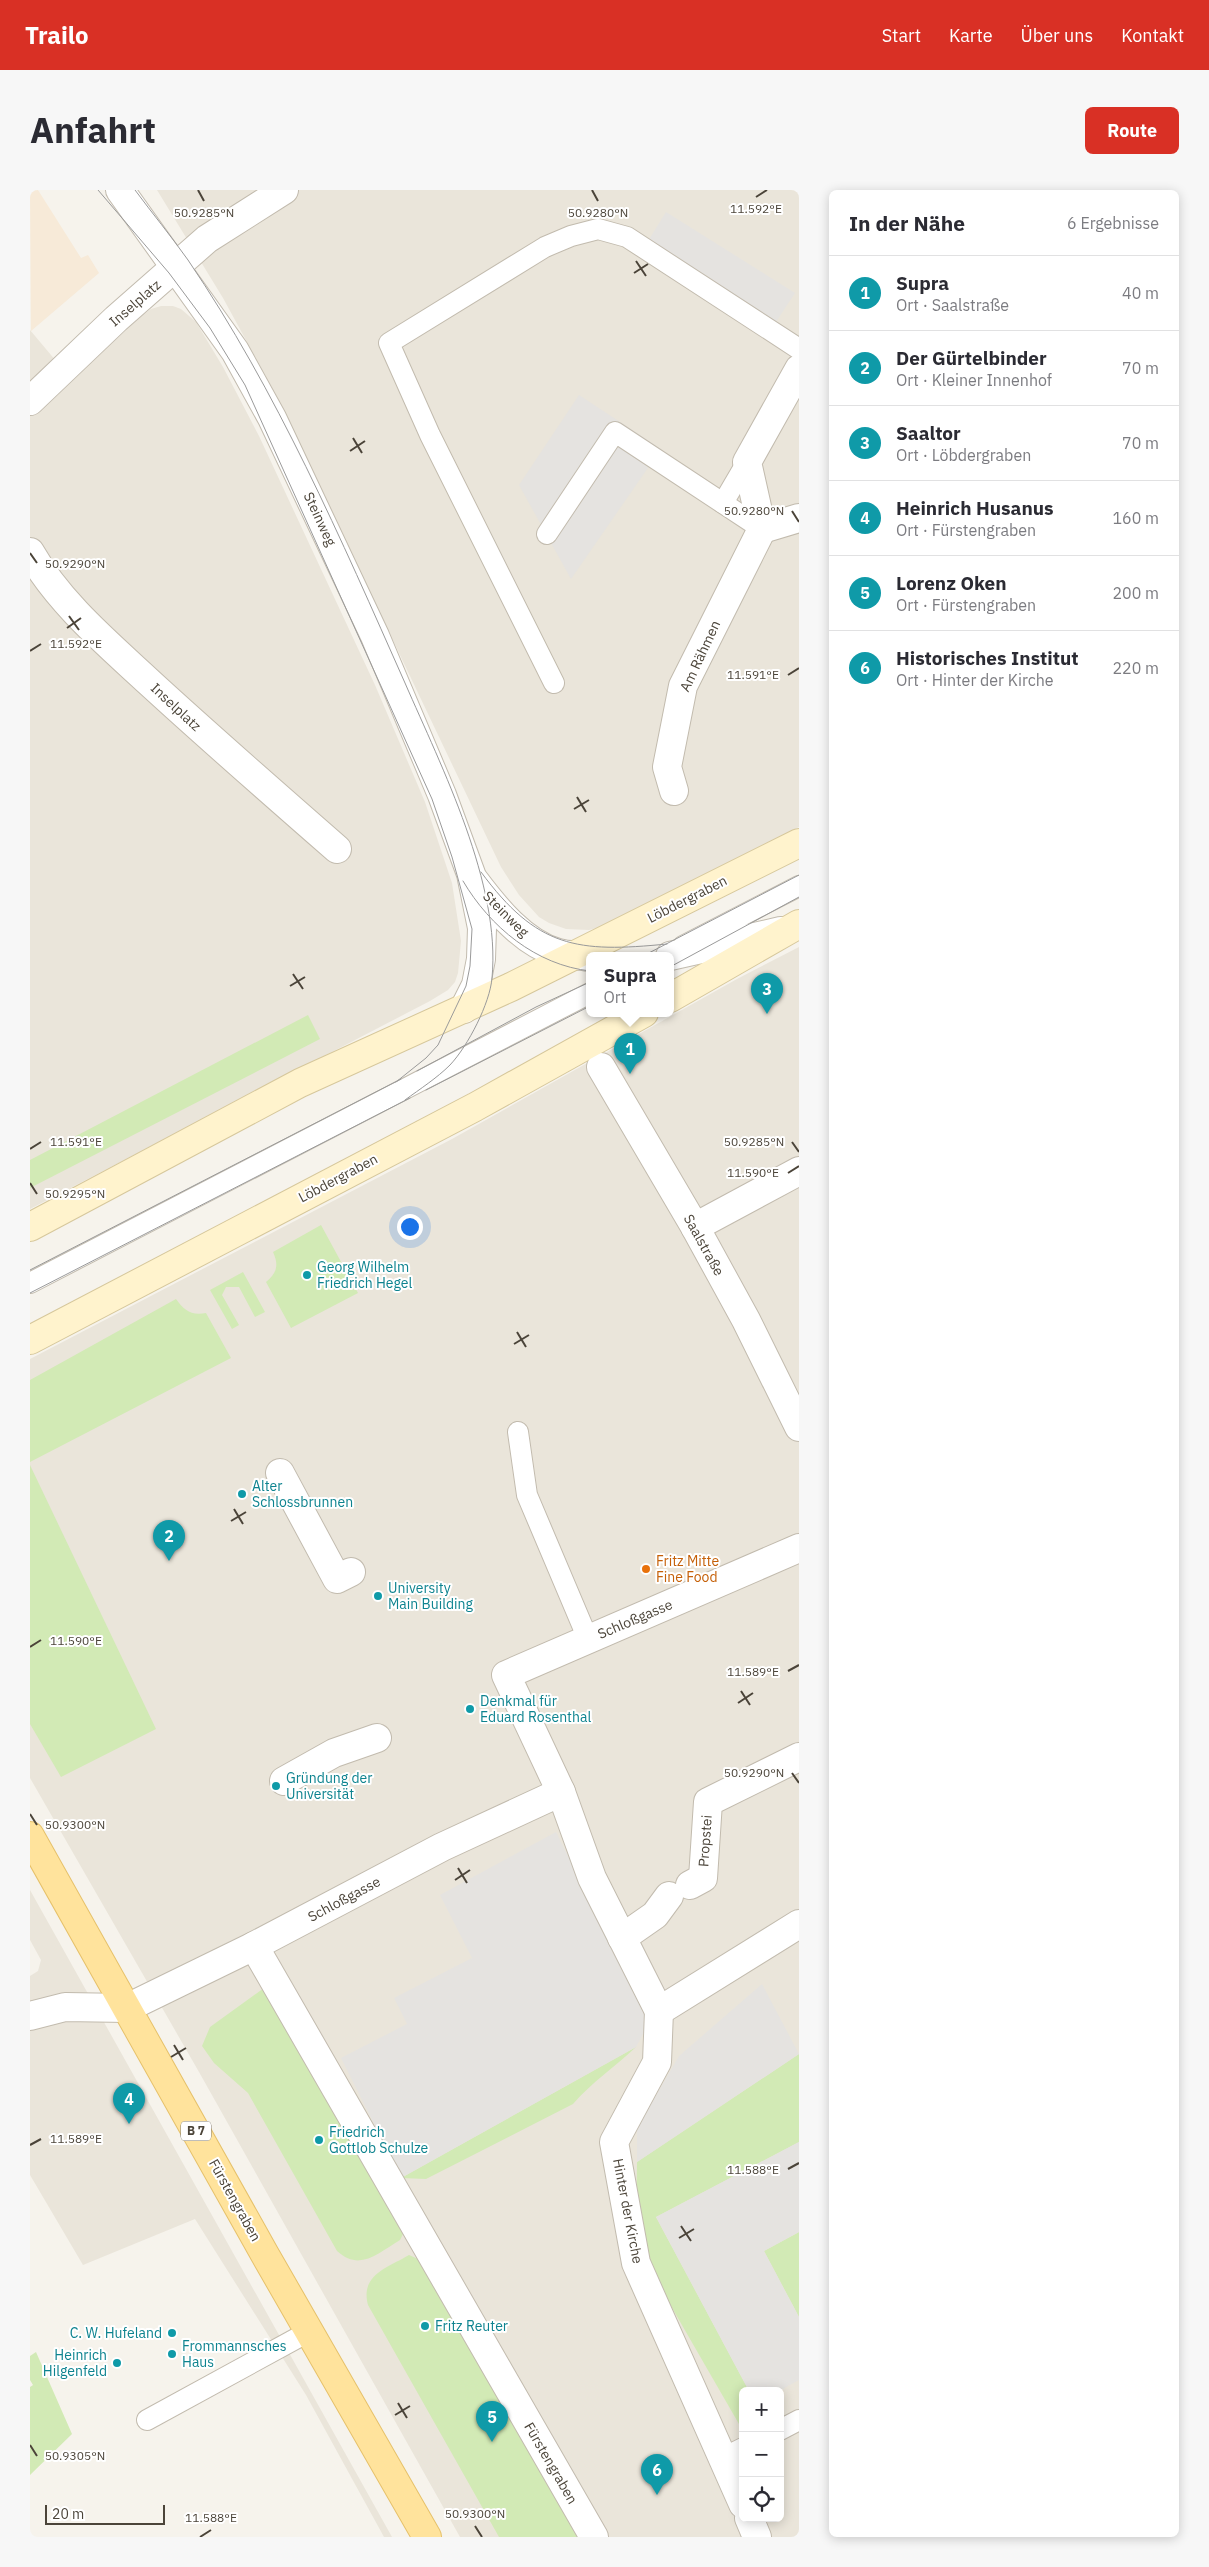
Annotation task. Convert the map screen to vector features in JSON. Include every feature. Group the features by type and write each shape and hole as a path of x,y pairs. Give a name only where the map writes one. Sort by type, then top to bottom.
{"main road":[{"name":"Löbdergraben","path":"590,952 799,843"},
{"path":"674,996 794,926"},
{"name":"Löbdergraben","path":"30,1227 300,1084 582,956"},
{"name":"Löbdergraben","path":"30,1340 475,1107 637,1017"},
{"name":"Fürstengraben","path":"30,1836 259,2245 427,2537"}],"street":[{"name":"Steinweg","path":"120,190 234,351 272,418 375,636 442,795 471,874 482,928 481,959 476,986 464,1009"},
{"name":"Inselplatz","path":"30,401 116,319 207,239 284,190"},
{"path":"799,369 747,462 762,529 799,518"},
{"name":"Am Rähmen","path":"674,792 667,767 683,686 762,529"},
{"name":"Inselplatz","path":"30,552 42,572 92,630 226,754 337,849"},
{"name":"Steinweg","path":"471,874 484,893 518,930 543,947 559,954 582,956"},
{"path":"674,955 794,926"},
{"name":"Saalstraße","path":"601,1067 695,1227 746,1320 799,1427"},
{"path":"695,1227 799,1171"},
{"path":"280,1473 337,1579 351,1572"},
{"name":"Schloßgasse","path":"659,2012 592,1878 561,1792 506,1675 799,1548"},
{"path":"284,1781 334,1753 377,1738"},
{"name":"Propstei","path":"622,1938 655,1915 680,1891 703,1878 708,1802 799,1757"},
{"name":"Schloßgasse","path":"128,2008 254,1946 442,1847 561,1792"},
{"path":"659,2012 799,1924"},
{"name":"Fürstengraben","path":"254,1946 594,2537"},
{"path":"30,2016 65,2007 128,2008"},
{"name":"Hinter der Kirche","path":"659,2012 657,2062 614,2142 636,2263 735,2464 739,2484"},
{"path":"751,2522 757,2537"}],"lane":[{"path":"554,683 430,435 389,343 544,247 571,236 598,229 627,237 799,349"},
{"path":"547,534 615,432 762,529"},
{"path":"723,503 747,462"},
{"path":"671,952 799,886"},
{"path":"30,1282 586,995"},
{"path":"518,1432 527,1495 588,1639"},
{"path":"146,2420 310,2331"},
{"path":"784,2428 799,2420"}],"shaded area":[{"path":"30,190 38,190 81,258 88,255 99,273 31,331"},
{"path":"157,190 799,190 799,827 608,925 589,930 566,929 539,917 519,895 501,867 277,397 223,298"},
{"path":"666,212 795,293 776,322 648,241"},
{"path":"161,306 173,306 181,309 196,322 223,367 259,436 375,685 425,802 452,883 461,941 458,973 455,982 448,990 430,1001 30,1209 30,330 72,380 139,318 151,309"},
{"path":"579,395 661,449 571,579 519,485"},
{"path":"799,947 799,2537 460,2537 199,2072 30,1778 30,1359 452,1139 669,1017 674,1017 674,1014 737,979"},
{"path":"556,1832 650,2021 636,2047 401,2178 341,2058 407,2024 394,1998 472,1958 440,1895"},
{"path":"30,1890 392,2537 384,2537 306,2395 195,2219 83,2265 30,2175 30,1976 38,1971 41,1960 30,1940"},
{"path":"762,1984 799,2054 637,2162 637,2128 679,2056"},
{"path":"799,2142 799,2232 764,2251 799,2317 799,2380 784,2388 747,2387 656,2217"}],"green space":[{"path":"308,1015 320,1039 30,1188 30,1160"},
{"path":"321,1225 358,1293 291,1328 266,1282 273,1275 276,1268 273,1252"},
{"path":"243,1272 265,1312 255,1317 239,1287 226,1287 222,1295 239,1325 232,1329 210,1290"},
{"path":"176,1299 192,1313 206,1313 231,1358 30,1462 30,1380"},
{"path":"30,1465 156,1729 61,1777 30,1724"},
{"path":"264,1988 403,2224 403,2234 400,2240 369,2258 353,2260 337,2251 248,2093 214,2063 202,2046 210,2027"},
{"path":"636,2047 573,2104 426,2179 401,2178"},
{"path":"799,2054 799,2142 656,2217 747,2387 739,2387 739,2424 656,2280 636,2225 637,2162"},
{"path":"799,2232 799,2317 764,2251"},
{"path":"409,2255 425,2262 587,2537 499,2537 368,2305 368,2286 372,2279 384,2269"},
{"path":"36,2352 72,2434 30,2475 30,2387 33,2385 30,2380 30,2356"}],"tram line":[{"path":"98,190 169,273 210,328 245,385 432,799 452,857 472,929 470,966 466,986 438,1045 426,1058 396,1082"},
{"path":"135,190 188,260 220,310 279,413 332,520 435,752 466,827 478,866 487,904 492,942 492,978 483,1012 471,1036 450,1065 405,1100"},
{"path":"481,872 501,897 521,917 541,931 561,940 583,945 608,947 667,944"},
{"path":"651,952 799,875"},
{"path":"463,881 487,914 516,941 551,961 586,970"},
{"path":"674,965 799,897"},
{"path":"417,1071 536,1007 586,984"},
{"path":"426,1090 586,1008"},
{"path":"30,1270 401,1079"},
{"path":"30,1293 410,1098"}],"place":[{"name":"Saaltor","path":"767,1014"},
{"name":"Supra","path":"630,1074"},
{"name":"Georg Wilhelm Friedrich Hegel","path":"307,1275"},
{"name":"Alter Schlossbrunnen","path":"242,1494"},
{"name":"Der Gürtelbinder","path":"169,1561"},
{"name":"Fritz Mitte Fine Food","path":"646,1569"},
{"name":"University Main Building","path":"378,1596"},
{"name":"Denkmal für Eduard Rosenthal","path":"470,1709"},
{"name":"Gründung der Universität","path":"276,1786"},
{"name":"Heinrich Husanus","path":"129,2124"},
{"name":"Friedrich Gottlob Schulze","path":"319,2140"},
{"name":"Fritz Reuter","path":"425,2326"},
{"name":"C. W. Hufeland","path":"172,2333"},
{"name":"Frommannsches Haus","path":"172,2354"},
{"name":"Heinrich Hilgenfeld","path":"117,2363"},
{"name":"Lorenz Oken","path":"492,2442"},
{"name":"Historisches Institut","path":"657,2495"}]}
